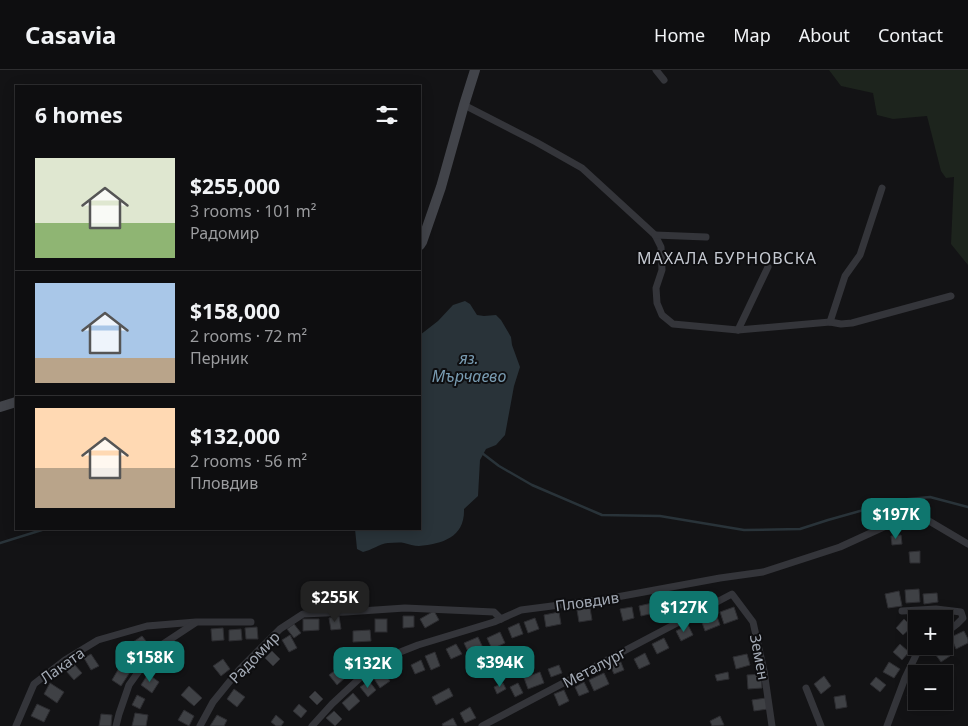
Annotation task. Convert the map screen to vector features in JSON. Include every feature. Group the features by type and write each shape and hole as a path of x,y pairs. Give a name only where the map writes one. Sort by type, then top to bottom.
{"street":[{"path":"421,243 441,187 475,70"},
{"path":"656,70 664,80"},
{"path":"464,105 582,168 655,234 661,246 662,270 656,288 657,303 662,314 673,324 738,330 830,322 852,323 950,296"},
{"path":"830,322 845,276 860,255 882,188"},
{"path":"655,234 706,237"},
{"path":"738,330 768,267"},
{"path":"0,407 15,402"},
{"name":"Пловдив","path":"312,726 361,677 390,656 418,645 452,636 501,619 521,610 606,599 763,572 840,547 899,520 924,518 968,544"},
{"name":"Металург","path":"482,726 732,594"},
{"name":"Земен","path":"732,594 753,622 764,671 772,726"},
{"name":"Радомир","path":"200,726 213,702 239,670 280,630 303,614 432,608 494,612 501,619"},
{"path":"919,610 944,610"},
{"path":"902,611 908,611"},
{"path":"953,611 961,612 964,618 953,627"},
{"path":"116,726 129,685 154,650 196,622"},
{"name":"Лаката","path":"16,726 34,684 65,660 98,640 147,626 196,622 251,622"},
{"path":"887,726 905,678 916,655"},
{"path":"806,688 821,726"}],"shaded area":[{"path":"829,70 968,70 968,265 951,244 954,177 946,178 941,171 927,116 893,119 877,115 873,93 841,86"}],"water":[{"name":"яз. Мърчаево","path":"465,301 470,304 477,315 496,315 511,337 520,367 514,386 505,435 496,445 486,449 480,460 478,496 464,509 461,526 451,537 444,541 419,546 388,543 363,552 357,549 355,530 421,530 421,334 438,321 453,305"}],"building":[{"path":"901,535 902,544 892,545 891,536"},
{"path":"920,551 920,563 910,563 909,552"},
{"path":"919,589 920,602 906,603 905,590"},
{"path":"899,591 902,606 888,608 885,594"},
{"path":"937,593 938,602 924,604 923,594"},
{"path":"652,603 654,613 641,616 639,606"},
{"path":"632,607 634,618 623,621 620,609"},
{"path":"734,607 738,619 724,624 720,612"},
{"path":"590,608 592,620 579,622 577,610"},
{"path":"434,611 439,620 425,628 420,619"},
{"path":"715,611 720,625 705,631 700,617"},
{"path":"559,612 561,624 546,627 544,615"},
{"path":"339,616 341,629 331,630 329,618"},
{"path":"403,616 414,616 414,627 403,628"},
{"path":"535,618 539,629 528,633 524,622"},
{"path":"303,619 319,619 319,630 303,631"},
{"path":"375,619 387,619 387,632 375,632"},
{"path":"904,619 908,623 908,631 903,635 896,628"},
{"path":"519,623 523,634 512,638 508,628"},
{"path":"294,624 301,633 294,638 287,629"},
{"path":"688,625 693,635 681,641 676,631"},
{"path":"257,627 258,639 246,639 245,628"},
{"path":"223,628 224,640 212,641 211,629"},
{"path":"241,629 242,640 229,641 229,630"},
{"path":"370,630 371,641 353,642 353,631"},
{"path":"964,631 968,643 956,649 953,636"},
{"path":"500,632 505,643 492,649 487,638"},
{"path":"290,635 297,648 289,652 282,640"},
{"path":"142,636 150,646 141,652 133,642"},
{"path":"478,637 484,650 470,656 464,643"},
{"path":"664,638 669,648 657,654 652,644"},
{"path":"456,644 462,654 451,659 446,649"},
{"path":"900,644 908,653 902,660 893,652"},
{"path":"171,650 178,659 171,665 164,656"},
{"path":"272,651 280,659 273,666 265,658"},
{"path":"435,652 440,666 431,670 425,656"},
{"path":"645,653 650,664 639,669 634,659"},
{"path":"91,654 99,666 91,670 84,658"},
{"path":"747,654 750,665 736,669 733,657"},
{"path":"936,655 949,655 950,656 941,662"},
{"path":"223,659 230,669 221,676 213,666"},
{"path":"352,659 359,669 351,676 343,666"},
{"path":"421,660 425,670 415,674 411,665"},
{"path":"620,660 624,670 614,674 610,665"},
{"path":"889,662 900,669 894,678 883,672"},
{"path":"122,663 132,669 121,686 112,680"},
{"path":"74,664 82,673 74,680 66,671"},
{"path":"559,665 562,673 551,677 548,669"},
{"path":"338,668 346,677 337,685 329,675"},
{"path":"383,671 390,681 380,688 373,677"},
{"path":"540,672 544,683 528,689 524,678"},
{"path":"728,672 729,679 717,681 715,675"},
{"path":"604,673 609,684 594,691 589,680"},
{"path":"148,674 159,682 152,693 141,685"},
{"path":"761,674 762,688 748,689 747,675"},
{"path":"824,676 831,686 821,694 814,684"},
{"path":"876,677 886,685 880,692 870,684"},
{"path":"369,681 376,690 368,697 360,687"},
{"path":"584,682 589,692 579,696 575,687"},
{"path":"50,683 64,692 57,703 44,694"},
{"path":"503,683 506,689 497,694 494,687"},
{"path":"518,683 523,693 515,697 510,687"},
{"path":"189,686 202,698 194,706 181,695"},
{"path":"449,688 453,696 436,705 432,697"},
{"path":"234,689 245,697 237,707 227,699"},
{"path":"564,690 569,701 559,706 554,694"},
{"path":"315,691 323,699 317,705 309,697"},
{"path":"353,693 360,701 349,711 342,703"},
{"path":"137,695 145,699 140,709 132,705"},
{"path":"845,695 847,707 836,709 834,697"},
{"path":"766,698 768,709 754,711 752,700"},
{"path":"37,704 50,710 44,722 31,716"},
{"path":"299,704 307,711 301,718 293,711"},
{"path":"470,707 476,718 465,723 460,713"},
{"path":"184,710 194,716 189,726 178,720"},
{"path":"334,711 342,719 335,726 326,718"},
{"path":"135,713 148,715 146,726 132,726"},
{"path":"101,714 112,715 111,726 99,726"},
{"path":"217,715 227,720 224,726 210,726"},
{"path":"276,715 284,722 281,726 276,726 271,722"},
{"path":"720,716 724,725 712,726 710,721"},
{"path":"453,718 457,726 443,726 442,724"}],"waterway":[{"path":"482,453 499,466 532,485 602,515 660,516 744,530 800,529 899,500 930,497 968,507"},
{"path":"0,543 42,530"}],"district":[{"name":"МАХАЛА БУРНОВСКА","path":"727,258"}]}
